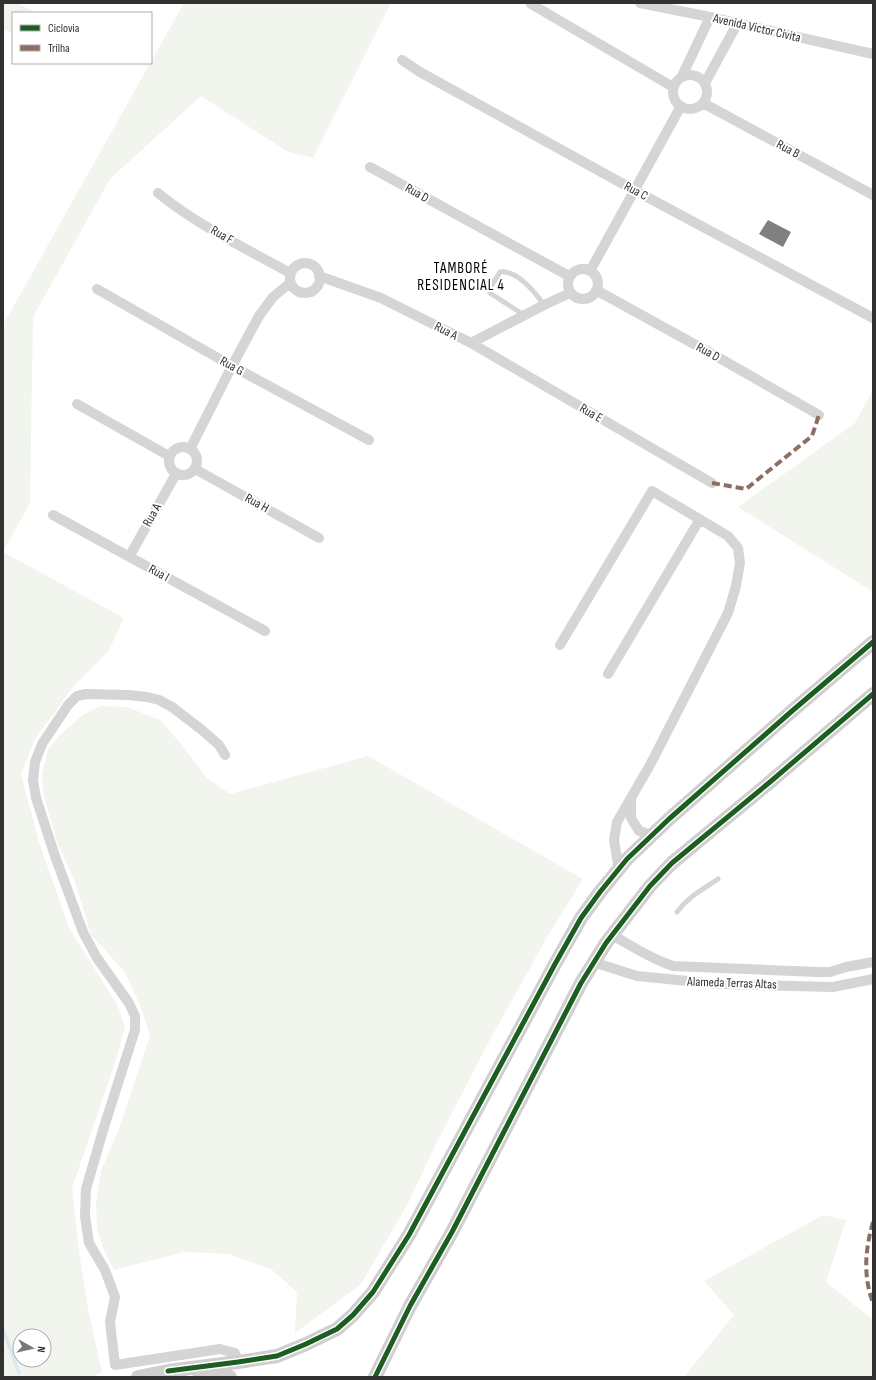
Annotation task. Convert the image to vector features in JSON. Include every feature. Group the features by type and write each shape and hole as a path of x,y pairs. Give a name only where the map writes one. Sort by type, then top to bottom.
{"main road":[{"path":"138,1377 168,1371 277,1356 337,1329 353,1316 373,1292 409,1235 581,918 627,859 652,835 694,796 873,642"},
{"path":"375,1377 410,1306 452,1232 581,983 593,962 612,935 650,886 672,863 873,694"},
{"path":"168,1371 215,1374 230,1377"}],"street":[{"name":"Avenida Victor Civita","path":"640,3 710,17 873,54"},
{"path":"532,4 673,88"},
{"path":"682,76 710,17"},
{"path":"705,83 737,24"},
{"name":"Rua C","path":"402,60 420,72 634,190 873,318"},
{"path":"689,74 698,76 705,83 707,94 703,103 695,108 690,109 677,104 673,96 673,88 677,80 682,76 689,74"},
{"name":"Rua B","path":"703,103 873,195"},
{"path":"590,271 681,106"},
{"name":"Rua D","path":"370,167 569,276"},
{"name":"Rua F","path":"158,192 174,206 290,278"},
{"path":"190,449 259,316 290,278 296,265 306,263 315,267 320,276 318,285 310,292 301,293 293,287 290,278"},
{"path":"579,269 587,269 590,271 596,277 598,286 590,297 586,299 577,298 570,293 567,285 569,276 579,269"},
{"name":"Rua A","path":"320,276 381,298 471,343 570,293"},
{"name":"Rua G","path":"97,289 232,366 370,440"},
{"name":"Rua D","path":"596,290 819,415"},
{"name":"Rua E","path":"471,343 712,483"},
{"path":"77,404 169,456"},
{"path":"182,447 190,449 194,452 197,460 195,469 184,476 176,474 168,464 169,456 178,448 182,447"},
{"name":"Rua H","path":"195,469 319,538"},
{"name":"Rua A","path":"129,557 176,474"},
{"path":"560,645 652,491 728,536 738,548 740,563 736,586 728,614 650,765 617,822 614,840 619,870"},
{"name":"Rua I","path":"53,515 265,631"},
{"path":"608,674 700,519"},
{"path":"225,755 219,745 202,730 172,707 159,700 129,695 86,694 77,696 68,705 42,744 35,762 33,780 36,798 55,856 83,932 97,958 129,1003 135,1016 135,1030 86,1189 84,1216 89,1243 105,1270 114,1297 110,1322 115,1365 220,1349 235,1353 238,1362"},
{"path":"631,799 632,818 639,831 652,835"},
{"name":"Alameda Terras Altas","path":"612,935 663,963 673,966 830,972 846,967 873,962"},
{"name":"Alameda Terras Altas","path":"593,962 637,976 719,984 774,984 833,987 873,979"},
{"path":"656,979 673,966"}],"lane":[{"path":"525,315 490,293 489,290 500,272 509,272 522,280 531,288 544,305"},
{"path":"677,912 700,891 718,879"}],"shaded area":[{"path":"3,3 17,3 35,12 12,12 12,34 3,29"},
{"path":"184,3 391,3 313,158 288,152 201,96 110,179 33,317 30,503 3,552 3,325 150,64 152,64 152,60"},
{"path":"873,390 873,592 738,507 855,423"},
{"path":"3,552 124,618 108,652 73,687 35,739 21,774 39,842 69,928 118,1006 125,1027 115,1063 72,1188 80,1258 88,1309 102,1372 93,1377 3,1377"},
{"path":"100,706 127,707 160,720 181,744 207,778 230,794 368,756 583,879 546,939 487,1045 436,1144 407,1205 361,1284 295,1333 297,1292 272,1270 229,1254 184,1252 114,1270 104,1250 97,1230 96,1204 101,1171 120,1126 150,1035 140,1005 124,971 91,935 74,879 57,842 43,792 42,775 48,749 64,731 83,715"},
{"path":"823,1215 846,1220 826,1282 873,1320 873,1377 684,1377 734,1315 704,1281"}],"building":[{"path":"768,220 791,232 783,247 759,234"}],"waterway":[{"path":"3,1329 19,1373"}],"marked path":[{"path":"712,483 746,489 812,436 819,415"},
{"path":"873,1222 868,1243 866,1263 866,1273 873,1303"}],"cycle path":[{"path":"168,1371 277,1356 337,1329 353,1315 373,1292 409,1235 555,964 581,918 600,892 627,859 669,819 873,642"},
{"path":"375,1377 410,1306 452,1232 581,983 606,943 650,886 672,863 873,694"}],"district":[{"name":"TAMBORÉ RESIDENCIAL 4","path":"461,276"}]}
